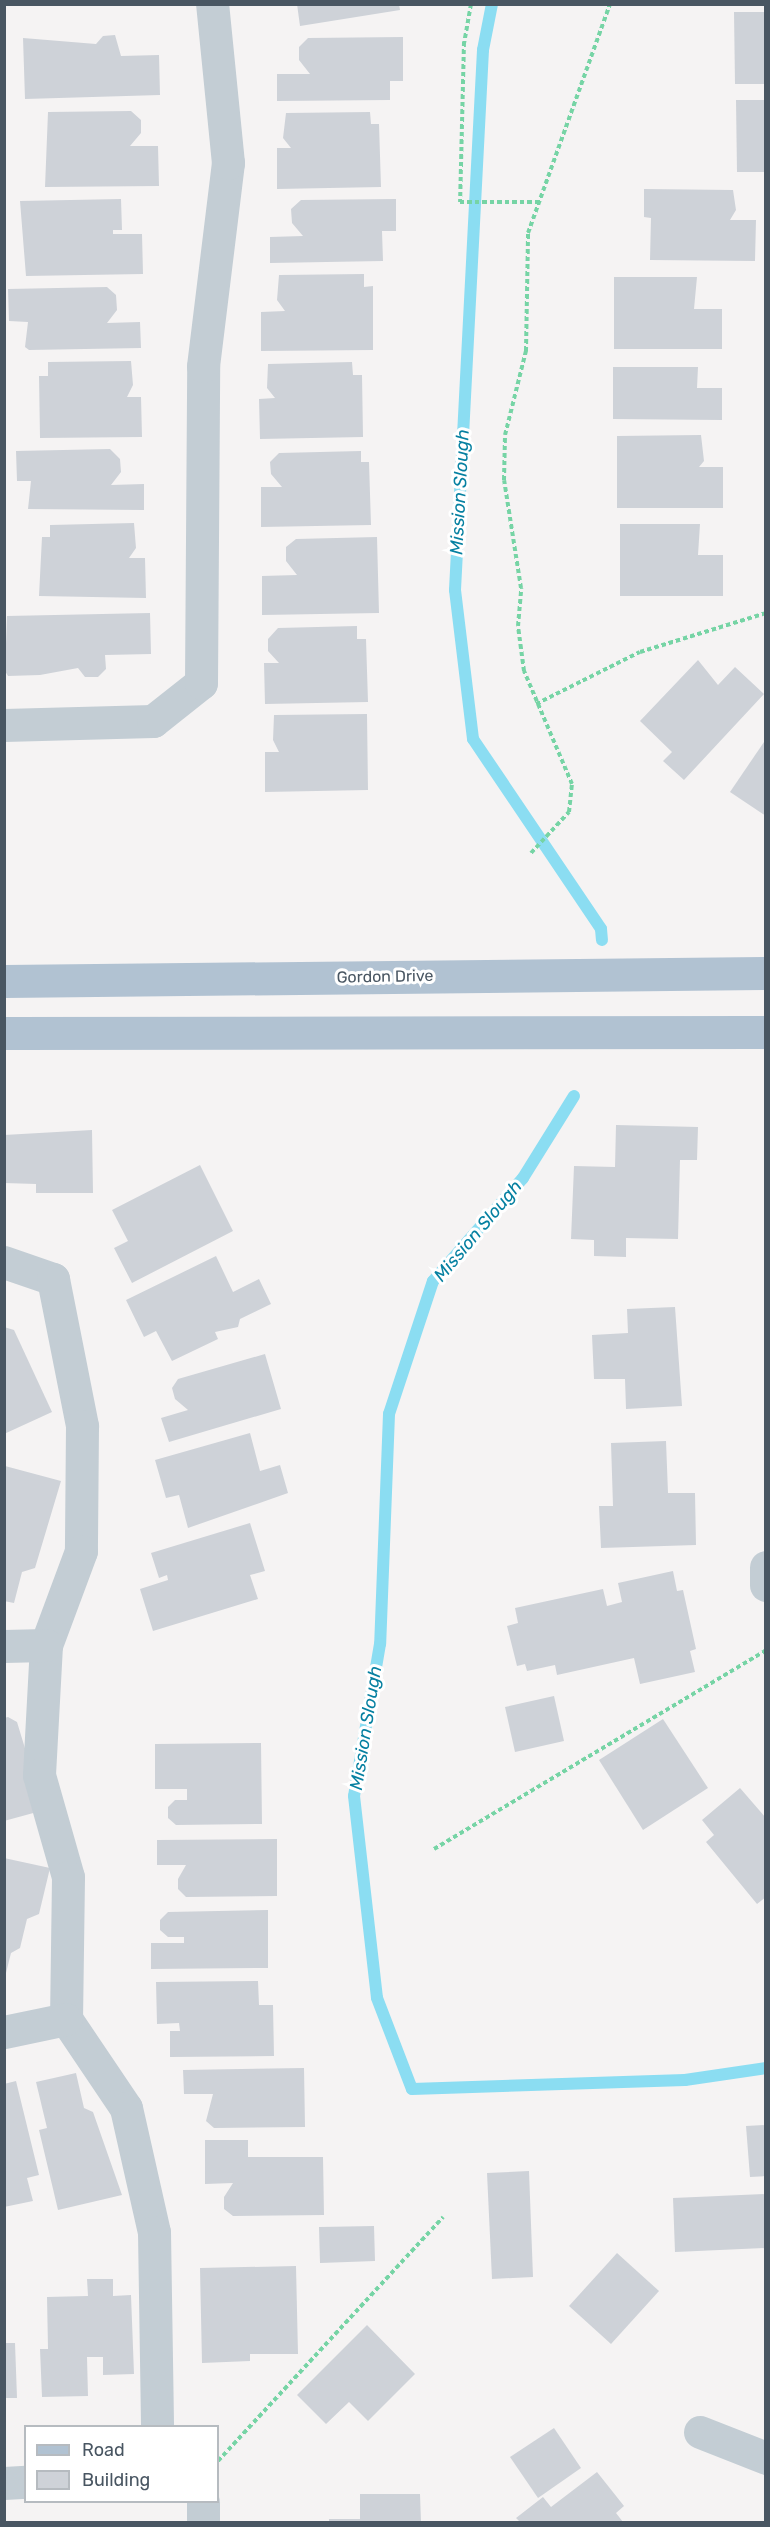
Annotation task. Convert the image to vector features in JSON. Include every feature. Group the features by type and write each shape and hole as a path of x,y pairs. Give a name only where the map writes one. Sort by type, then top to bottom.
{"main road":[{"name":"Gordon Drive","path":"4,981 765,973"},
{"path":"4,1033 765,1032"}],"street":[{"path":"4,725 153,721 201,682 203,366 228,163 212,4"},
{"path":"4,1262 53,1279 82,1426 81,1551 46,1645 39,1775 68,1877 66,2019 126,2108 154,2232 157,2425"},
{"path":"765,1567 765,1585"},
{"path":"4,1646 46,1645"},
{"path":"4,2032 66,2019"},
{"path":"700,2432 765,2458"},
{"path":"4,2483 24,2482"},
{"path":"203,2503 203,2523"}],"path":[{"path":"471,4 464,42 460,202 539,202"},
{"path":"531,853 557,831 569,812 572,784 536,704 524,671 518,626 522,588 504,480 505,435 526,351 528,233 610,4"},
{"path":"536,704 640,652 765,613"},
{"path":"434,1849 765,1650"},
{"path":"219,2460 442,2217"}],"building":[{"path":"297,4 399,4 400,10 300,26"},
{"path":"734,12 766,12 766,84 735,84"},
{"path":"115,35 121,56 159,55 160,95 25,99 23,38 96,44 103,36"},
{"path":"403,37 403,81 390,81 390,100 277,101 277,74 310,74 299,60 299,47 308,38"},
{"path":"736,100 766,100 766,172 737,172"},
{"path":"131,111 141,120 141,133 130,146 158,146 159,186 45,187 48,112"},
{"path":"370,112 371,124 379,124 381,187 277,189 277,148 291,148 283,138 286,113"},
{"path":"644,189 733,190 736,210 730,220 756,220 755,261 650,260 651,218 644,217"},
{"path":"121,199 122,230 113,230 113,234 142,234 143,274 26,276 20,201"},
{"path":"396,199 396,231 382,231 383,261 270,263 270,237 303,236 292,223 291,209 301,200"},
{"path":"364,274 364,287 373,286 373,350 261,351 261,312 285,311 277,300 279,275"},
{"path":"614,277 697,277 694,309 722,309 722,349 614,349"},
{"path":"107,287 116,295 117,310 107,323 140,322 141,348 29,350 25,347 28,322 9,321 8,289"},
{"path":"131,361 133,385 127,397 141,397 142,437 40,438 39,376 48,376 48,362"},
{"path":"352,362 353,375 362,375 363,437 260,439 259,399 275,398 267,388 268,364"},
{"path":"613,367 698,367 697,388 722,388 722,420 613,419"},
{"path":"701,435 704,461 699,467 723,467 723,508 617,508 617,436"},
{"path":"110,449 120,459 121,472 111,485 144,484 144,510 28,509 31,481 17,481 16,451"},
{"path":"361,451 361,462 369,462 371,525 261,527 261,487 282,487 271,474 270,462 279,453"},
{"path":"134,523 136,548 129,558 145,558 146,598 39,596 42,537 50,537 50,525"},
{"path":"620,524 700,524 698,555 723,555 723,596 620,596"},
{"path":"377,537 379,613 262,615 262,576 297,575 286,561 286,547 296,539"},
{"path":"150,613 151,654 105,655 106,669 98,677 85,677 78,668 40,675 8,676 5,671 7,616"},
{"path":"357,626 357,639 366,639 368,702 265,704 264,663 279,663 268,651 268,639 278,628"},
{"path":"698,660 718,685 735,667 764,694 684,780 663,761 672,752 640,721"},
{"path":"367,714 368,790 265,792 265,752 279,752 273,740 274,715"},
{"path":"766,739 766,816 730,792"},
{"path":"616,1125 698,1127 697,1160 680,1160 678,1239 626,1238 626,1257 594,1256 594,1240 571,1239 574,1166 615,1167"},
{"path":"92,1130 93,1193 36,1193 36,1184 4,1183 4,1135"},
{"path":"200,1165 233,1231 132,1283 114,1248 128,1241 112,1210"},
{"path":"216,1256 233,1292 259,1279 271,1304 240,1319 238,1327 215,1332 218,1339 172,1361 156,1331 144,1337 126,1300"},
{"path":"675,1307 682,1406 626,1409 625,1379 594,1379 592,1335 628,1333 627,1309"},
{"path":"4,1327 14,1330 52,1412 4,1434"},
{"path":"265,1354 281,1409 169,1442 161,1418 188,1410 175,1399 172,1388 178,1379"},
{"path":"250,1433 260,1471 280,1465 288,1493 188,1528 179,1495 166,1498 155,1460"},
{"path":"666,1441 668,1493 695,1493 696,1545 601,1548 599,1506 613,1506 611,1443"},
{"path":"5,1466 61,1481 35,1568 22,1572 14,1603 4,1601"},
{"path":"250,1523 265,1571 250,1575 258,1599 153,1631 140,1589 168,1580 167,1575 159,1578 151,1553"},
{"path":"673,1571 677,1591 683,1590 696,1649 690,1651 695,1672 640,1684 634,1658 557,1675 555,1665 527,1671 525,1664 517,1666 507,1626 518,1623 515,1608 603,1589 607,1606 622,1602 618,1583"},
{"path":"554,1696 564,1741 515,1752 505,1707"},
{"path":"8,1717 17,1722 34,1778 48,1809 4,1821 4,1718"},
{"path":"663,1719 708,1788 643,1830 599,1760"},
{"path":"261,1743 262,1824 176,1825 168,1818 168,1807 175,1800 187,1800 187,1789 155,1789 155,1744"},
{"path":"740,1788 766,1818 766,1897 757,1904 706,1842 714,1835 702,1820"},
{"path":"277,1839 277,1896 186,1897 178,1889 178,1879 186,1865 157,1865 157,1840"},
{"path":"4,1858 50,1868 39,1914 27,1919 20,1948 11,1953 5,1977"},
{"path":"268,1910 268,1968 151,1969 151,1943 184,1943 184,1937 168,1937 160,1930 160,1920 168,1912"},
{"path":"258,1981 259,2005 273,2005 274,2056 170,2057 170,2031 180,2031 179,2023 157,2024 156,1982"},
{"path":"304,2068 305,2127 214,2128 206,2121 213,2094 184,2094 183,2070"},
{"path":"76,2073 84,2108 93,2112 122,2195 58,2210 39,2130 47,2128 36,2082"},
{"path":"16,2081 39,2175 27,2178 33,2201 4,2207 4,2084"},
{"path":"766,2125 766,2176 750,2177 746,2126"},
{"path":"205,2140 248,2140 248,2157 323,2157 324,2215 233,2216 224,2209 224,2197 233,2183 205,2184"},
{"path":"529,2171 533,2277 492,2279 487,2173"},
{"path":"766,2194 766,2248 675,2252 673,2198"},
{"path":"374,2226 375,2261 320,2263 319,2227"},
{"path":"617,2253 659,2291 611,2344 569,2306"},
{"path":"296,2266 298,2354 250,2354 250,2361 202,2363 200,2268"},
{"path":"87,2279 113,2279 113,2296 131,2295 134,2374 103,2375 103,2357 87,2357 88,2396 42,2397 40,2349 48,2349 47,2297 88,2296"},
{"path":"367,2325 415,2374 368,2421 349,2402 326,2424 297,2395"},
{"path":"4,2343 15,2343 17,2398 4,2398"},
{"path":"554,2428 581,2468 538,2498 510,2457"},
{"path":"597,2472 624,2506 616,2513 623,2522 520,2522 516,2518 543,2497 551,2507"},
{"path":"360,2494 420,2494 421,2522 329,2522 329,2519 360,2519"}],"waterway":[{"name":"Mission Slough","path":"492,4 483,50 455,590 473,739 601,929 602,940"},
{"name":"Mission Slough","path":"574,1096 523,1178 433,1281 389,1414 380,1644 354,1796 377,1998 412,2089 685,2080 766,2068"}]}
